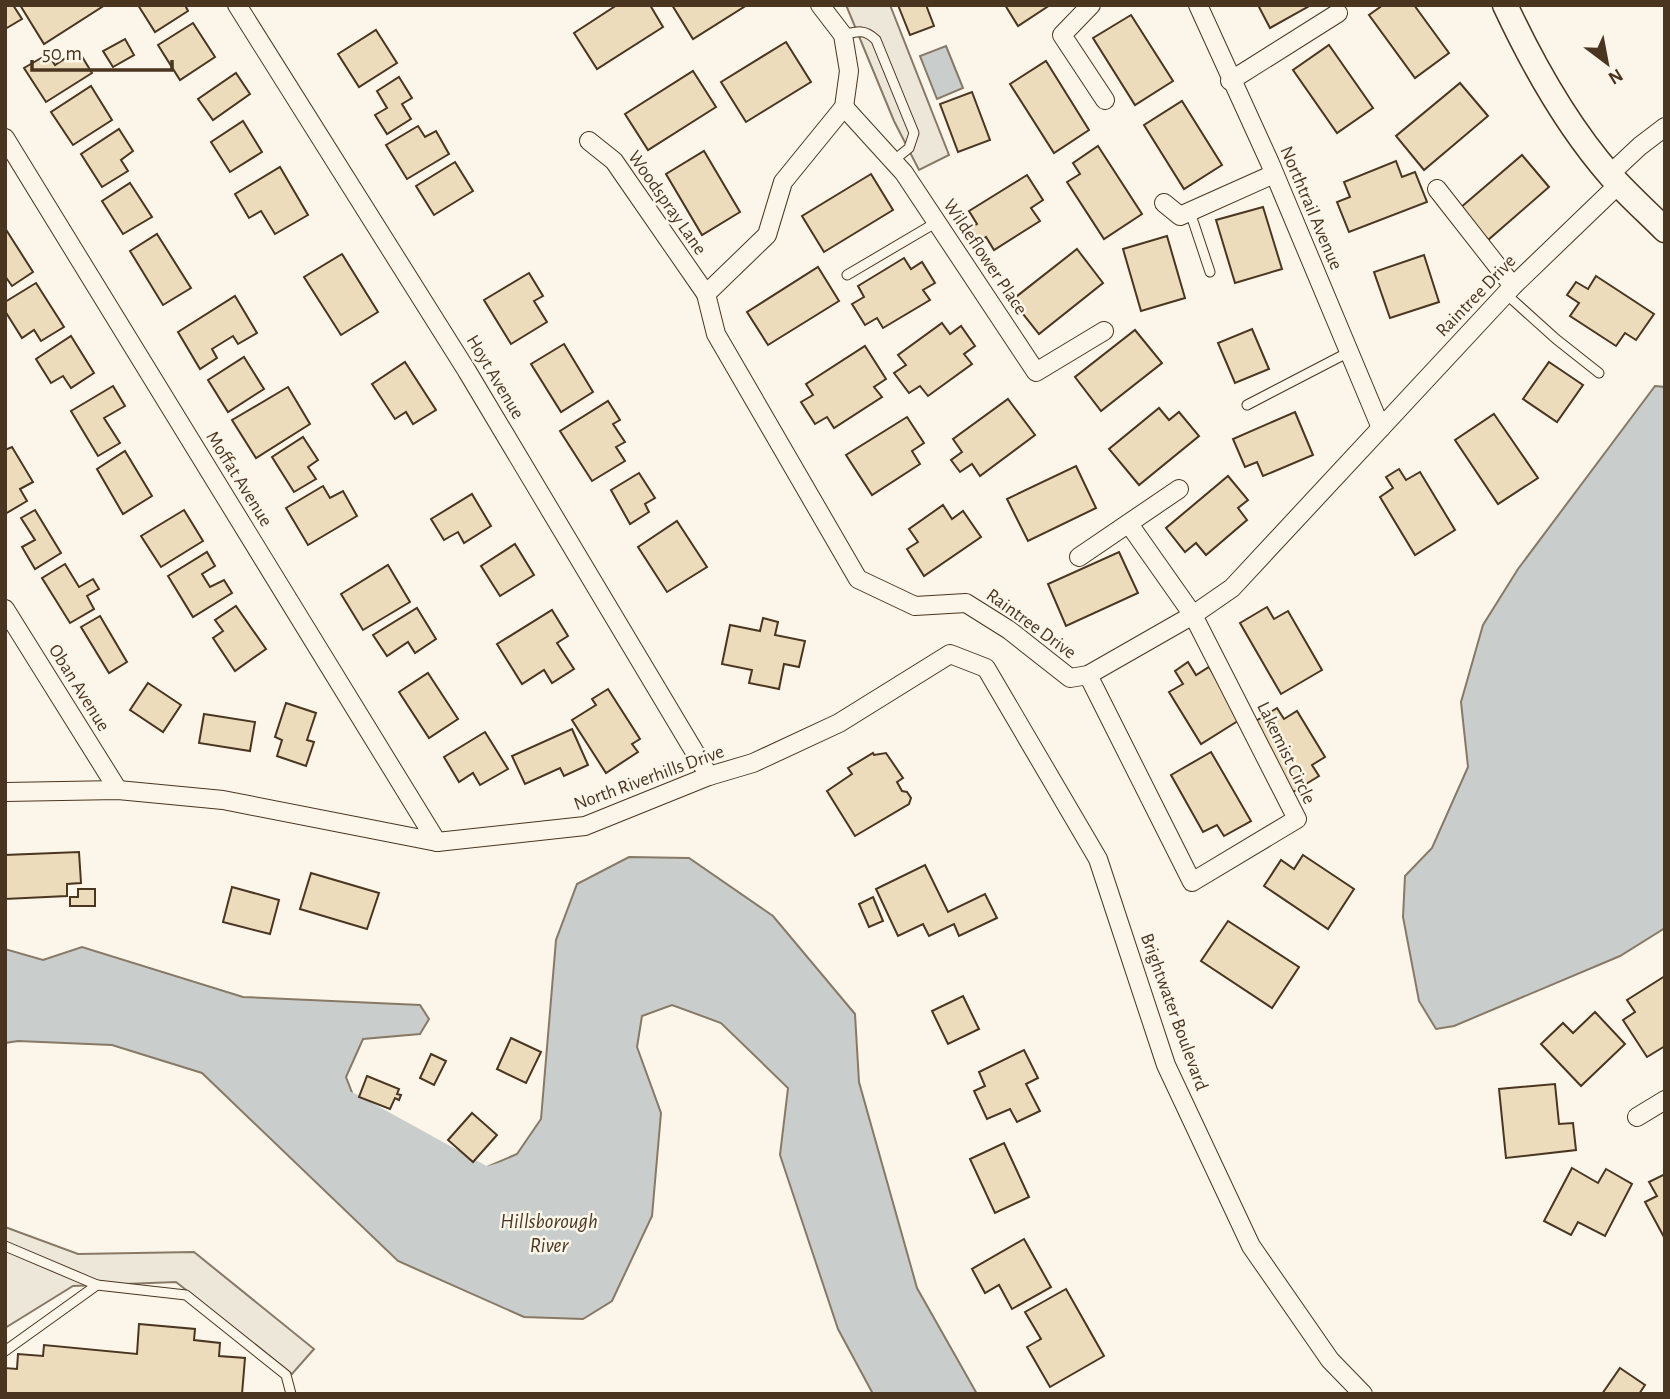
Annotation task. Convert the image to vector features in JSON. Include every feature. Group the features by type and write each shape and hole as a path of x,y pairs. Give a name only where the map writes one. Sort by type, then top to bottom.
{"street":[{"name":"Hoyt Avenue","path":"237,5 467,371 709,776"},
{"path":"706,294 767,235 783,182 844,107 849,71 843,35 820,5"},
{"path":"1091,5 1062,35 1105,100"},
{"name":"Northtrail Avenue","path":"1198,5 1274,174 1381,429"},
{"path":"1505,5 1536,69 1589,148 1614,179 1665,230"},
{"path":"1230,81 1338,13"},
{"name":"Wildeflower Place","path":"844,107 904,173 1037,372 1104,331"},
{"name":"Raintree Drive","path":"706,294 716,334 858,579 915,606 966,603 1009,630 1070,678 1088,675 1193,615 1232,588 1614,179 1640,146 1665,127"},
{"name":"Moffat Avenue","path":"5,138 437,842"},
{"name":"Woodspray Lane","path":"589,141 614,161 706,294"},
{"path":"1164,203 1180,216 1274,174"},
{"path":"1437,188 1509,290"},
{"path":"1079,557 1179,489"},
{"path":"1129,524 1193,615"},
{"name":"Oban Avenue","path":"5,609 118,790"},
{"name":"Lakemist Circle","path":"1088,675 1192,882 1297,820 1193,615"},
{"name":"North Riverhills Drive","path":"5,792 118,790 223,800 437,842 585,826 709,776 753,763 839,723 950,654 986,668"},
{"name":"Brightwater Boulevard","path":"986,668 1098,859 1166,1065 1251,1246 1331,1360 1363,1394"},
{"path":"1637,1117 1665,1100"}],"lane":[{"path":"843,35 862,30 876,40 914,133 909,148 893,161"},
{"path":"1190,212 1210,272"},
{"path":"847,275 937,222"},
{"path":"1509,290 1556,339 1599,373"},
{"path":"1247,405 1349,352"},
{"path":"5,1246 97,1285 186,1295 286,1375 291,1394"},
{"path":"5,1351 97,1285"}],"shaded area":[{"path":"846,5 890,5 949,155 919,170 894,121"},
{"path":"5,1227 78,1254 194,1252 314,1349 292,1374 176,1282 73,1286 5,1328"}],"water":[{"path":"946,46 963,88 937,99 920,56"},
{"path":"1655,386 1665,387 1665,928 1620,956 1454,1026 1436,1029 1419,1001 1403,917 1405,876 1432,848 1468,767 1461,702 1483,625 1518,569"},
{"name":"Hillsborough River","path":"629,857 689,858 773,916 855,1014 859,1082 917,1288 977,1394 873,1394 838,1329 780,1155 788,1088 721,1023 672,1005 642,1016 637,1047 661,1113 652,1216 612,1301 583,1319 524,1317 398,1261 202,1073 112,1045 18,1041 5,1043 5,949 43,960 82,947 243,997 420,1005 429,1019 420,1034 363,1039 346,1077 358,1108 452,1182 517,1154 541,1119 556,940 577,884"}],"building":[{"path":"5,5 13,5 22,19 5,29"},
{"path":"20,5 105,5 44,44"},
{"path":"138,5 185,5 188,11 155,32"},
{"path":"617,5 650,5 663,27 597,69 574,33"},
{"path":"672,5 747,5 693,39"},
{"path":"898,5 926,5 934,26 910,35"},
{"path":"1005,5 1050,5 1018,26"},
{"path":"1258,5 1311,5 1270,28"},
{"path":"1383,5 1414,5 1449,53 1415,78 1369,15"},
{"path":"1131,15 1173,81 1135,105 1093,38"},
{"path":"193,23 215,57 180,80 158,45"},
{"path":"376,30 397,63 359,87 338,54"},
{"path":"125,39 134,55 113,67 103,51"},
{"path":"786,42 811,82 746,122 721,82"},
{"path":"1329,45 1373,108 1337,133 1293,70"},
{"path":"78,50 92,73 46,102 24,68 48,54 55,65"},
{"path":"1046,61 1089,130 1054,153 1010,84"},
{"path":"693,71 716,107 648,150 625,114"},
{"path":"236,73 250,94 213,120 198,99"},
{"path":"399,77 412,98 402,104 411,119 387,134 375,115 387,108 377,91"},
{"path":"1460,83 1488,116 1424,170 1396,136"},
{"path":"91,86 112,120 73,145 51,112"},
{"path":"972,92 990,140 958,152 940,104"},
{"path":"1182,101 1222,165 1184,189 1144,125"},
{"path":"243,121 262,152 230,172 211,142"},
{"path":"418,126 425,137 436,131 449,154 407,179 386,145"},
{"path":"119,129 133,151 121,160 128,171 102,187 81,154"},
{"path":"1098,146 1142,214 1104,239 1067,182 1080,174 1073,163"},
{"path":"704,151 740,212 702,235 666,174"},
{"path":"1522,155 1549,187 1488,240 1460,208"},
{"path":"1396,161 1402,177 1415,172 1427,202 1349,232 1337,202 1350,197 1344,182"},
{"path":"455,162 473,191 434,215 416,186"},
{"path":"280,167 308,215 275,234 261,211 249,218 235,194"},
{"path":"871,174 893,210 824,252 802,216"},
{"path":"1027,175 1043,200 1031,208 1040,221 994,250 986,237 974,245 966,231 977,224 969,211"},
{"path":"130,183 152,217 123,234 102,201"},
{"path":"1263,207 1282,269 1235,283 1216,220"},
{"path":"5,228 33,272 12,286 5,276"},
{"path":"157,234 191,288 163,305 130,251"},
{"path":"1167,236 1185,298 1141,311 1123,249"},
{"path":"1077,249 1103,283 1039,334 1012,300"},
{"path":"342,254 378,312 341,335 304,277"},
{"path":"1424,255 1439,302 1390,318 1374,272"},
{"path":"904,258 911,269 922,262 935,283 923,290 930,300 883,328 877,318 865,325 852,304 864,297 858,286"},
{"path":"818,267 839,301 768,345 747,312"},
{"path":"529,273 543,296 534,301 547,322 511,344 484,300"},
{"path":"1596,276 1654,314 1636,340 1625,333 1616,346 1570,316 1579,303 1567,295 1576,282 1588,289"},
{"path":"36,283 64,327 41,341 34,330 22,338 5,311 5,302"},
{"path":"235,296 257,333 238,344 233,336 212,349 217,358 200,369 178,332"},
{"path":"942,323 950,334 961,326 975,346 964,354 972,364 928,396 920,386 909,393 894,373 906,365 898,355"},
{"path":"1252,329 1269,369 1235,383 1218,343"},
{"path":"1135,330 1162,363 1101,411 1075,377"},
{"path":"71,336 94,373 71,388 63,376 51,383 36,359"},
{"path":"564,344 593,392 561,412 531,364"},
{"path":"865,346 886,379 874,387 882,397 834,428 827,417 815,424 801,402 813,395 806,384"},
{"path":"244,357 264,389 228,412 208,380"},
{"path":"405,362 436,410 413,424 406,412 395,419 372,384"},
{"path":"1549,362 1583,385 1557,422 1523,399"},
{"path":"113,386 125,406 104,418 120,443 98,456 71,411"},
{"path":"288,387 310,424 256,458 232,420"},
{"path":"1008,399 1035,435 980,476 972,464 960,472 951,460 962,452 953,439"},
{"path":"608,401 620,420 613,424 625,442 616,447 625,461 592,481 560,431"},
{"path":"1159,408 1169,420 1179,412 1199,436 1139,485 1109,449"},
{"path":"1295,412 1313,455 1263,476 1257,462 1245,467 1233,439"},
{"path":"1494,414 1538,478 1498,504 1455,440"},
{"path":"907,417 924,443 912,451 920,464 872,495 846,455"},
{"path":"303,437 318,460 308,467 316,479 294,492 272,457"},
{"path":"12,447 33,482 20,489 27,501 5,514 5,450"},
{"path":"125,451 152,496 123,514 97,469"},
{"path":"1076,466 1096,508 1028,541 1007,499"},
{"path":"1399,469 1406,480 1420,472 1455,530 1415,555 1380,497 1393,488 1386,477"},
{"path":"639,473 655,498 645,504 649,512 630,524 611,490"},
{"path":"1228,476 1248,500 1238,508 1247,520 1206,555 1196,543 1185,552 1166,528"},
{"path":"323,486 330,498 343,491 357,516 308,545 286,508"},
{"path":"472,494 491,526 464,543 458,532 444,540 431,519"},
{"path":"943,505 952,519 963,511 981,537 924,576 907,549 918,542 909,529"},
{"path":"35,510 61,553 35,569 22,547 35,540 21,518"},
{"path":"184,510 203,541 161,567 141,536"},
{"path":"677,521 707,567 667,592 638,547"},
{"path":"515,544 534,575 500,596 481,566"},
{"path":"207,552 215,566 202,574 210,587 224,580 232,593 193,617 168,576"},
{"path":"1119,552 1138,593 1066,626 1048,584"},
{"path":"65,564 79,587 93,579 99,589 87,596 94,609 70,623 42,578"},
{"path":"388,565 410,602 363,630 341,594"},
{"path":"236,606 266,649 235,671 213,638 223,631 215,620"},
{"path":"1267,607 1274,619 1288,611 1322,670 1281,694 1240,623"},
{"path":"417,608 436,639 415,653 408,642 387,656 373,635"},
{"path":"552,610 568,636 557,643 574,669 552,683 544,670 522,684 497,644"},
{"path":"100,616 127,662 109,673 81,627"},
{"path":"763,618 778,622 775,635 805,641 799,667 784,664 779,689 749,683 752,670 722,664 730,625 760,631"},
{"path":"1188,662 1196,675 1209,667 1241,719 1201,744 1169,692 1183,684 1175,671"},
{"path":"428,673 458,719 429,738 399,692"},
{"path":"148,683 181,705 163,732 130,710"},
{"path":"608,689 640,739 632,744 638,752 606,773 572,720 596,705 592,699"},
{"path":"286,703 316,713 307,740 314,742 306,766 277,756 282,740 275,737"},
{"path":"1277,708 1284,719 1297,711 1325,757 1312,765 1319,776 1293,792 1251,724"},
{"path":"204,714 255,722 250,751 199,743"},
{"path":"572,729 588,765 564,776 560,768 525,784 512,756"},
{"path":"485,732 508,769 480,785 473,773 459,782 444,757"},
{"path":"1211,752 1251,821 1224,836 1217,825 1203,832 1171,775"},
{"path":"873,753 886,753 903,778 897,782 902,791 907,792 911,798 909,804 855,836 827,791 852,774 848,768"},
{"path":"79,852 81,883 67,884 67,896 5,899 5,855"},
{"path":"1303,855 1354,889 1328,929 1264,886 1281,860 1294,869"},
{"path":"925,865 948,912 985,894 997,918 959,936 954,924 929,936 923,924 898,936 876,889"},
{"path":"311,873 379,893 367,929 300,909"},
{"path":"232,887 279,900 270,934 223,922"},
{"path":"78,889 95,889 95,906 70,906 70,897 78,897"},
{"path":"873,897 883,921 869,927 859,904"},
{"path":"1228,921 1299,967 1272,1008 1201,961"},
{"path":"1665,976 1665,1046 1647,1057 1623,1020 1635,1012 1627,1000"},
{"path":"963,996 979,1029 948,1044 932,1011"},
{"path":"1595,1012 1625,1044 1581,1086 1541,1044 1563,1023 1573,1033"},
{"path":"511,1038 541,1052 526,1083 497,1069"},
{"path":"1024,1050 1038,1078 1026,1084 1040,1111 1017,1122 1010,1109 987,1119 974,1091 985,1086 979,1072"},
{"path":"431,1054 446,1061 434,1085 420,1078"},
{"path":"367,1076 399,1089 399,1100 395,1098 390,1109 359,1097"},
{"path":"1555,1084 1559,1124 1573,1123 1576,1150 1506,1158 1499,1089"},
{"path":"472,1113 497,1135 473,1162 448,1140"},
{"path":"1004,1143 1029,1197 995,1213 970,1159"},
{"path":"1572,1168 1598,1183 1606,1169 1632,1184 1605,1236 1578,1222 1571,1235 1544,1221"},
{"path":"1665,1174 1665,1239 1645,1202 1657,1196 1649,1182"},
{"path":"1024,1239 1051,1287 1012,1309 999,1285 985,1293 972,1269"},
{"path":"1066,1289 1104,1356 1050,1387 1027,1347 1041,1339 1025,1312"},
{"path":"139,1324 195,1329 194,1340 220,1343 219,1356 245,1358 242,1394 5,1394 5,1368 17,1369 18,1354 43,1356 44,1345 137,1354"},
{"path":"1620,1368 1645,1385 1639,1394 1602,1394"}],"waterway":[{"name":"Hillsborough River","path":"347,1108 485,1184 510,1177"}]}
